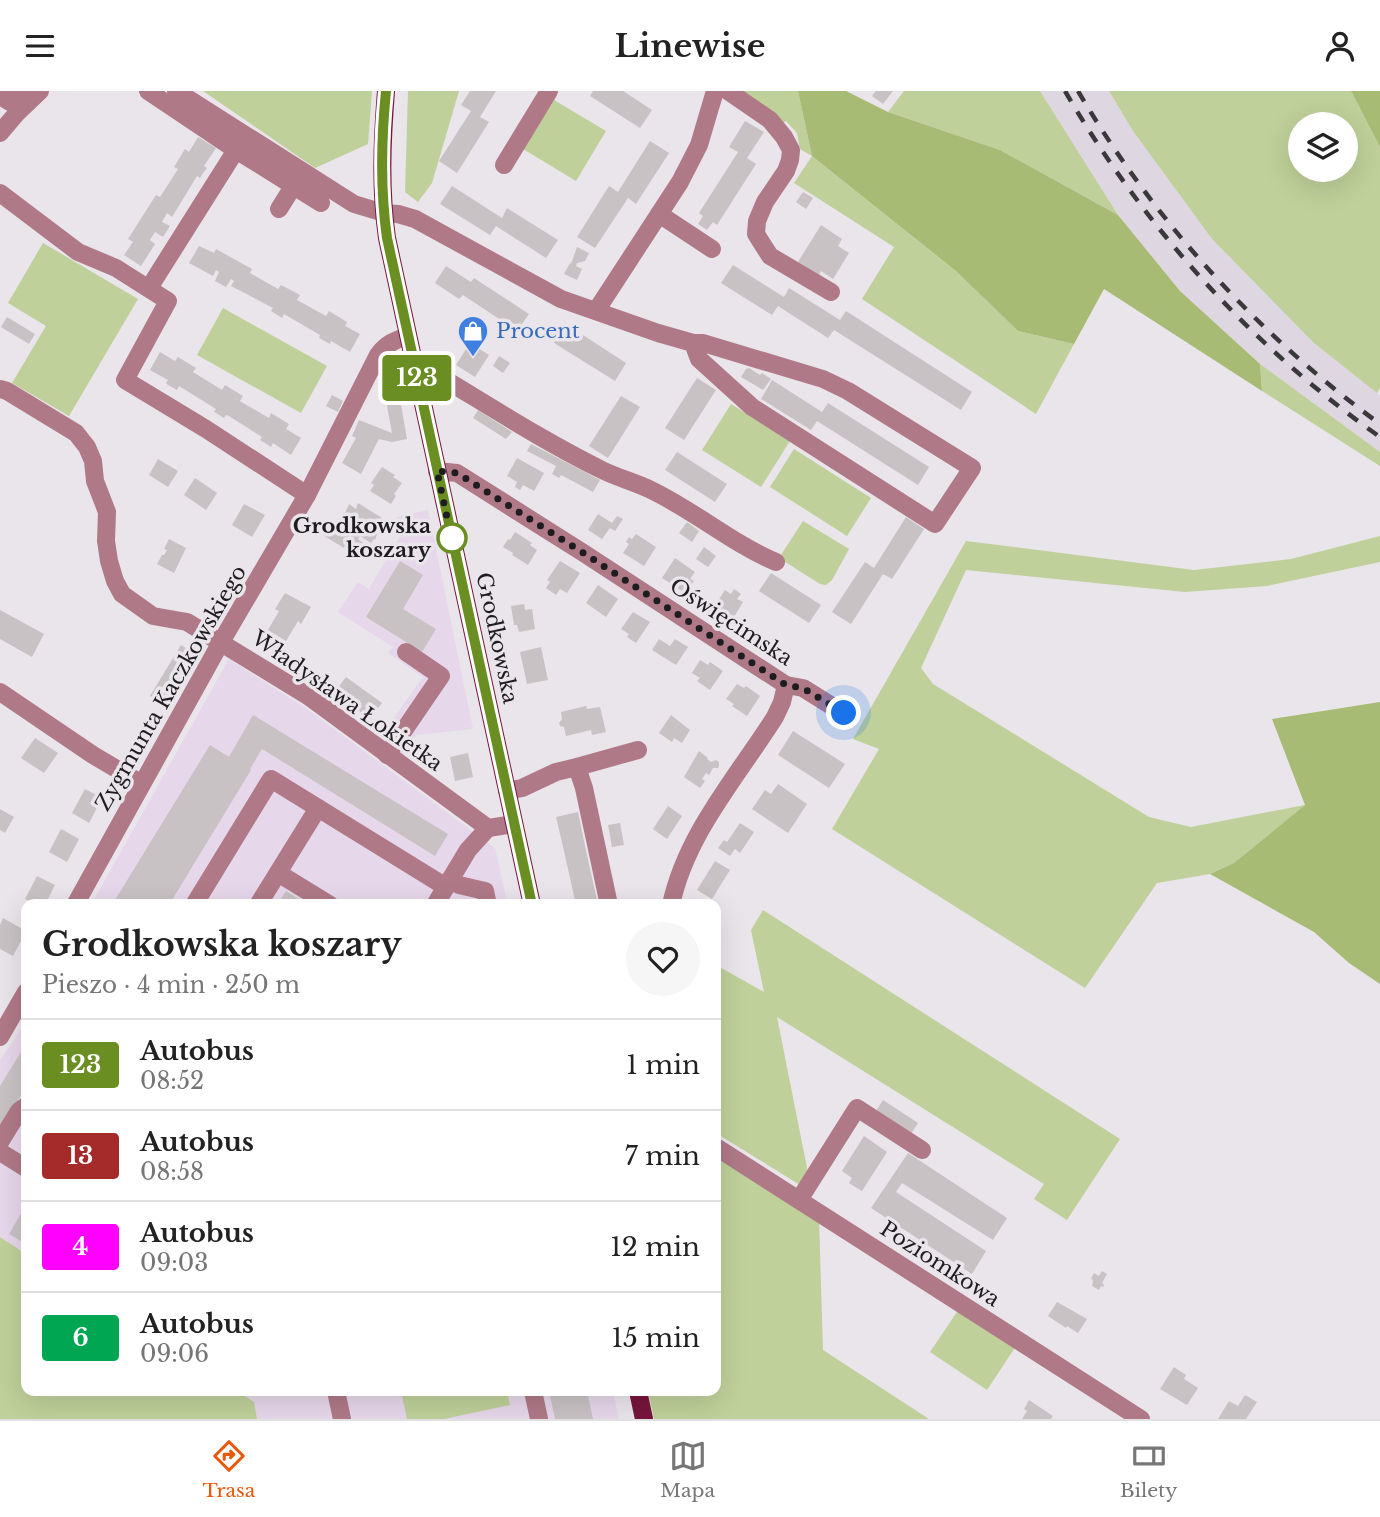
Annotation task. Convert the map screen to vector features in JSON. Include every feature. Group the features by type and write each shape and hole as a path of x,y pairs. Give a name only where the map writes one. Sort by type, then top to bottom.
{"main road":[{"name":"Grodkowska","path":"386,91 381,164 384,213 393,266 531,899"},
{"path":"639,1396 644,1419"}],"street":[{"path":"0,96 10,102 18,91"},
{"path":"0,133 40,91"},
{"path":"148,91 298,179 354,204 415,219 561,299 692,343 703,343 825,380 848,391 972,468 935,524 752,407 699,359 692,343"},
{"path":"176,91 233,141"},
{"path":"504,165 549,91"},
{"path":"596,311 680,182 699,145 715,91"},
{"path":"728,91 770,120 791,150 786,171 765,202 757,221 756,234 771,257 831,292"},
{"path":"149,289 233,141"},
{"path":"298,179 321,202"},
{"path":"279,209 298,179"},
{"path":"0,193 78,252 116,268 168,301 125,380 307,495"},
{"path":"659,213 712,249"},
{"name":"Zygmunta Kaczkowskiego","path":"78,899 221,642 307,495 378,355 394,340 408,336"},
{"path":"415,368 431,371 536,435 605,472 651,489 730,538 776,562"},
{"name":"Władysława Łokietka","path":"0,389 76,433 87,447 93,461 95,481 107,512 106,541 109,561 122,594 153,616 187,622 307,696 488,828"},
{"name":"Oświęcimska","path":"437,471 457,473 786,685 775,717 694,840 675,884 672,899"},
{"path":"387,755 441,676 406,652"},
{"path":"786,685 803,688 844,713"},
{"path":"0,692 93,755 142,784"},
{"path":"507,791 522,788 556,772 638,750"},
{"path":"577,767 608,899"},
{"path":"198,899 271,779 443,892"},
{"path":"262,899 318,808"},
{"path":"443,892 468,849 488,828 514,824"},
{"path":"278,873 320,899"},
{"path":"443,892 459,885 485,891 487,899"},
{"path":"0,1037 21,1001"},
{"path":"799,1200 858,1108 922,1150"},
{"path":"0,1142 21,1110"},
{"name":"Poziomkowa","path":"721,1150 1140,1419"},
{"path":"0,1152 21,1164"},
{"path":"337,1396 342,1419"},
{"path":"534,1396 539,1419"}],"shaded area":[{"path":"1040,91 1109,91 1133,131 1212,239 1314,343 1380,395 1380,452 1260,364 1180,291 1118,215"},
{"path":"428,510 473,729 416,735 403,755 379,739 423,677 388,653 393,647 338,612 358,582 369,589 401,535 397,517"},
{"path":"229,659 307,709 495,848 507,899 94,899"},
{"path":"21,1028 21,1251 0,1237 0,1060"},
{"path":"244,1396 614,1396 619,1419 257,1419 253,1402"}],"green space":[{"path":"203,91 372,91 368,144 315,168"},
{"path":"408,91 459,91 432,183 418,202 405,192"},
{"path":"740,91 798,91 812,156 800,149 797,133 786,121 782,124"},
{"path":"798,91 846,91 888,112 1000,150 1118,215 1180,291 1260,364 1262,391 1104,289 1074,344 1018,331 956,271 812,156"},
{"path":"904,91 1040,91 1118,215 1000,150 888,112"},
{"path":"1109,91 1351,91 1380,147 1380,388 1377,393 1314,343 1212,239 1133,131"},
{"path":"1351,91 1380,91 1380,147"},
{"path":"554,100 606,131 576,181 523,149"},
{"path":"812,156 956,271 1018,331 1074,344 1036,414 862,299 894,247 794,183"},
{"path":"43,243 138,299 69,416 12,383 46,326 8,303"},
{"path":"223,308 327,366 301,413 197,355"},
{"path":"1260,364 1380,452 1380,466 1262,391"},
{"path":"731,404 790,441 761,487 702,450"},
{"path":"794,449 871,498 847,536 770,487"},
{"path":"803,521 849,549 832,580 826,585 820,584 779,558"},
{"path":"1380,536 1380,562 1267,586 1185,592 966,570 921,668 933,684 1149,817 1191,827 1305,805 1234,863 1210,874 1157,883 1085,988 832,829 879,749 853,739 966,541 1194,570 1291,559"},
{"path":"1380,702 1380,984 1349,963 1314,932 1210,874 1234,863 1305,805 1272,719"},
{"path":"763,910 1120,1139 1067,1220 1034,1199 1044,1184 777,1017 808,1173 800,1185 721,1136 721,968 764,992 751,930"},
{"path":"721,1156 819,1218 823,1350 929,1419 654,1419 649,1396 721,1396"},
{"path":"0,1237 21,1251 21,1396 245,1396 254,1402 257,1419 0,1419"},
{"path":"959,1309 1016,1346 987,1390 930,1352"},
{"path":"402,1396 508,1396 510,1405 444,1419 407,1419"}],"building":[{"path":"470,91 496,91 480,117 489,122 457,173 439,161 471,111 461,105"},
{"path":"593,91 623,91 652,110 640,128 590,96"},
{"path":"876,91 893,91 883,104 872,96"},
{"path":"745,121 764,132 747,158 756,164 717,225 713,222 707,230 698,224 703,216 699,213 738,152 729,147"},
{"path":"198,137 216,148 204,166 207,168 200,178 197,176 172,217 167,213 162,222 170,226 163,237 155,232 150,240 155,244 141,266 124,255 133,242 128,239 156,195 160,197 178,169 174,167 185,149 189,152"},
{"path":"650,141 669,153 636,204 628,198 595,248 577,237 609,186 618,192"},
{"path":"452,186 502,218 507,208 558,240 546,258 496,226 490,235 440,204"},
{"path":"803,192 813,198 806,209 796,202"},
{"path":"821,225 842,239 838,246 849,253 833,279 821,271 819,275 798,262"},
{"path":"199,246 214,253 216,249 252,269 250,273 278,289 281,285 300,295 297,300 326,316 329,311 347,322 345,326 360,334 350,352 331,341 330,344 319,338 320,335 284,314 282,318 271,311 273,308 231,286 234,281 231,279 226,287 215,281 219,272 216,270 213,276 189,263"},
{"path":"577,247 589,253 585,261 577,263 576,266 582,269 577,280 564,274"},
{"path":"733,265 784,297 789,288 840,320 846,311 972,392 961,410 834,330 828,338 778,306 772,315 721,283"},
{"path":"446,266 471,282 474,278 529,314 517,331 463,295 459,299 435,283"},
{"path":"7,317 35,334 29,344 1,327"},
{"path":"566,324 626,363 615,381 554,343"},
{"name":"Procent","path":"470,343 489,355 475,377 456,365"},
{"path":"160,352 175,361 178,357 196,368 193,372 222,390 225,385 243,396 240,401 269,418 271,413 289,424 286,429 301,438 291,455 273,443 271,447 260,440 262,437 229,416 224,418 214,412 216,409 179,386 177,390 168,385 168,380 150,370"},
{"path":"499,356 510,363 503,373 493,366"},
{"path":"749,368 771,379 763,390 741,377"},
{"path":"697,378 716,390 684,440 665,428"},
{"path":"772,380 822,412 828,403 929,467 918,485 817,421 811,430 761,399"},
{"path":"397,382 407,439 392,442 379,439 361,474 342,463 356,438 352,436 359,420 392,433 383,385"},
{"path":"332,395 343,401 338,412 326,406"},
{"path":"621,396 640,407 608,458 589,446"},
{"path":"478,410 512,432 506,439 473,418"},
{"path":"531,444 600,480 593,492 561,475 559,478 552,474 556,466 527,451"},
{"path":"677,452 727,484 715,502 665,470"},
{"path":"517,458 544,473 534,491 523,485 520,490 515,487 517,482 507,476"},
{"path":"158,459 178,471 168,487 149,475"},
{"path":"382,467 402,483 391,504 370,491 374,485 371,483"},
{"path":"195,478 217,493 206,510 184,495"},
{"path":"358,503 382,518 377,526 369,521 367,525 378,532 375,540 371,543 360,536 358,539 366,545 361,553 347,544 344,548 321,534 328,523 333,526 338,519 354,528 358,521 345,513 349,504 356,509"},
{"path":"244,504 265,515 252,537 232,525"},
{"path":"598,514 612,523 617,516 623,519 615,531 610,528 602,539 588,530"},
{"path":"906,517 924,529 892,579 883,574 851,624 832,612 865,562 874,568"},
{"path":"687,522 699,531 692,542 679,533"},
{"path":"515,532 532,543 530,545 537,550 528,565 503,547"},
{"path":"636,534 656,547 644,566 623,553 629,544 626,542 629,537 632,539"},
{"path":"169,539 186,548 174,573 157,564 167,550 164,549"},
{"path":"704,547 716,556 708,567 696,559"},
{"path":"675,558 695,572 690,579 694,581 690,586 687,584 682,591 662,578"},
{"path":"400,561 423,575 403,609 436,629 422,652 366,617"},
{"path":"560,561 580,573 567,593 560,589 556,595 546,588 550,582 547,580"},
{"path":"771,573 821,605 809,623 759,591"},
{"path":"598,585 618,599 606,617 586,603"},
{"path":"734,589 741,594 737,599 743,602 731,622 712,610 725,590 731,594"},
{"path":"285,593 311,607 301,624 298,621 286,641 268,630 279,611 275,609"},
{"path":"524,604 525,610 532,609 535,629 519,632 517,625 514,625 511,606"},
{"path":"0,610 44,634 32,657 0,639"},
{"path":"633,612 650,622 636,643 621,629"},
{"path":"659,639 670,646 675,639 688,647 676,665 652,650"},
{"path":"181,645 198,656 167,707 150,696"},
{"path":"541,647 548,680 527,684 520,652"},
{"path":"700,660 708,665 710,662 723,671 710,690 697,681 700,678 692,673"},
{"path":"346,677 382,703 370,719 334,693"},
{"path":"737,684 744,688 746,686 760,696 747,716 726,699"},
{"path":"586,706 587,709 600,707 606,732 592,735 591,730 566,736 564,727 559,723 562,719 561,712"},
{"path":"253,715 448,834 435,856 262,749 173,899 116,899 210,745 229,757"},
{"path":"671,715 690,730 682,743 674,738 672,742 659,733"},
{"path":"793,731 845,764 829,788 778,755"},
{"path":"35,738 58,753 44,773 21,758"},
{"path":"428,746 432,761 419,764 415,749"},
{"path":"699,751 711,762 719,762 718,768 713,768 709,775 706,773 700,788 684,777"},
{"path":"468,753 473,777 455,781 450,757"},
{"path":"778,784 807,804 788,833 752,809 765,790 771,794"},
{"path":"85,789 102,798 89,823 72,813"},
{"path":"668,806 682,816 667,839 653,829"},
{"path":"0,809 14,817 5,833 0,830"},
{"path":"578,812 597,899 575,899 556,817"},
{"path":"620,823 624,845 612,847 608,825"},
{"path":"740,823 754,832 740,853 735,849 730,856 718,848 724,840 727,842"},
{"path":"61,829 79,839 67,862 49,852"},
{"path":"715,861 730,870 712,899 697,890"},
{"path":"37,876 55,885 48,899 25,899"},
{"path":"286,891 299,899 281,899"},
{"path":"3,918 21,928 21,941 13,956 0,949 0,925"},
{"path":"21,1052 21,1095 2,1126 0,1125 0,1086"},
{"path":"883,1100 918,1123 911,1134 876,1111"},
{"path":"864,1136 887,1152 862,1191 849,1183 852,1178 842,1171"},
{"path":"908,1153 1007,1218 993,1240 902,1183 896,1192 986,1251 972,1274 871,1208"},
{"path":"21,1214 21,1241 9,1234"},
{"path":"1102,1271 1107,1274 1102,1283 1103,1287 1099,1290 1092,1286 1091,1279 1094,1273 1099,1276"},
{"path":"1057,1302 1087,1319 1078,1333 1048,1316"},
{"path":"1174,1367 1186,1375 1184,1379 1198,1388 1187,1405 1160,1389"},
{"path":"1245,1395 1257,1402 1246,1419 1218,1419 1229,1401 1238,1406"},
{"path":"550,1396 588,1396 593,1419 555,1419"},
{"path":"1029,1400 1053,1416 1051,1419 1022,1419"}],"railway":[{"path":"1065,91 1129,190 1204,281 1287,364 1380,437"},
{"path":"1078,91 1140,186 1212,273 1292,352 1380,424"}],"bus line":[{"name":"123","path":"386,91 381,164 387,238 531,899"}],"place":[{"name":"Procent","path":"473,358"},
{"name":"Grodkowska koszary","path":"452,538"}],"route":[{"path":"452,538 453,545 437,471 457,473 786,685 803,688 844,713"}]}
